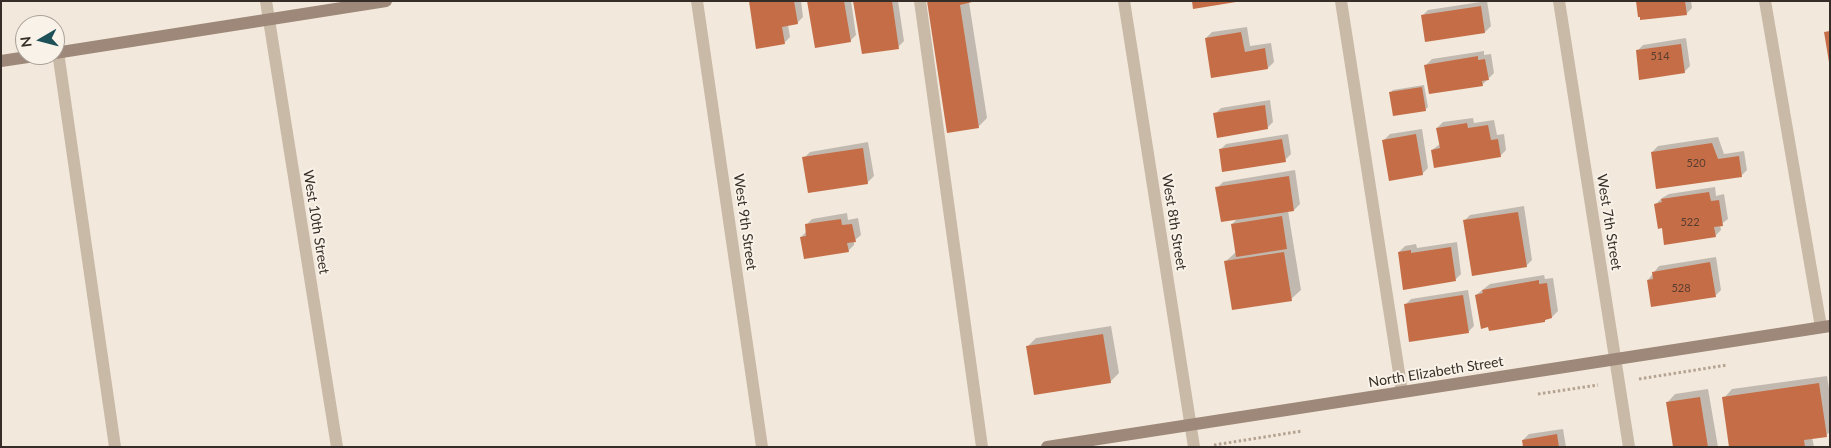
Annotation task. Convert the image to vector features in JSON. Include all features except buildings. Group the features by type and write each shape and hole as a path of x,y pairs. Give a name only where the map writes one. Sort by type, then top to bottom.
{"main road":[{"path":"65,51 386,1"},
{"path":"1,61 15,59"},
{"name":"North Elizabeth Street","path":"1047,447 1825,327"}],"street":[{"name":"West 10th Street","path":"266,1 338,447"},
{"name":"West 9th Street","path":"697,1 762,447"},
{"path":"920,1 982,447"},
{"name":"West 8th Street","path":"1124,1 1194,447"},
{"path":"1341,1 1402,392"},
{"name":"West 7th Street","path":"1559,1 1629,447"},
{"path":"1766,1 1825,327"},
{"path":"58,65 115,447"}]}
